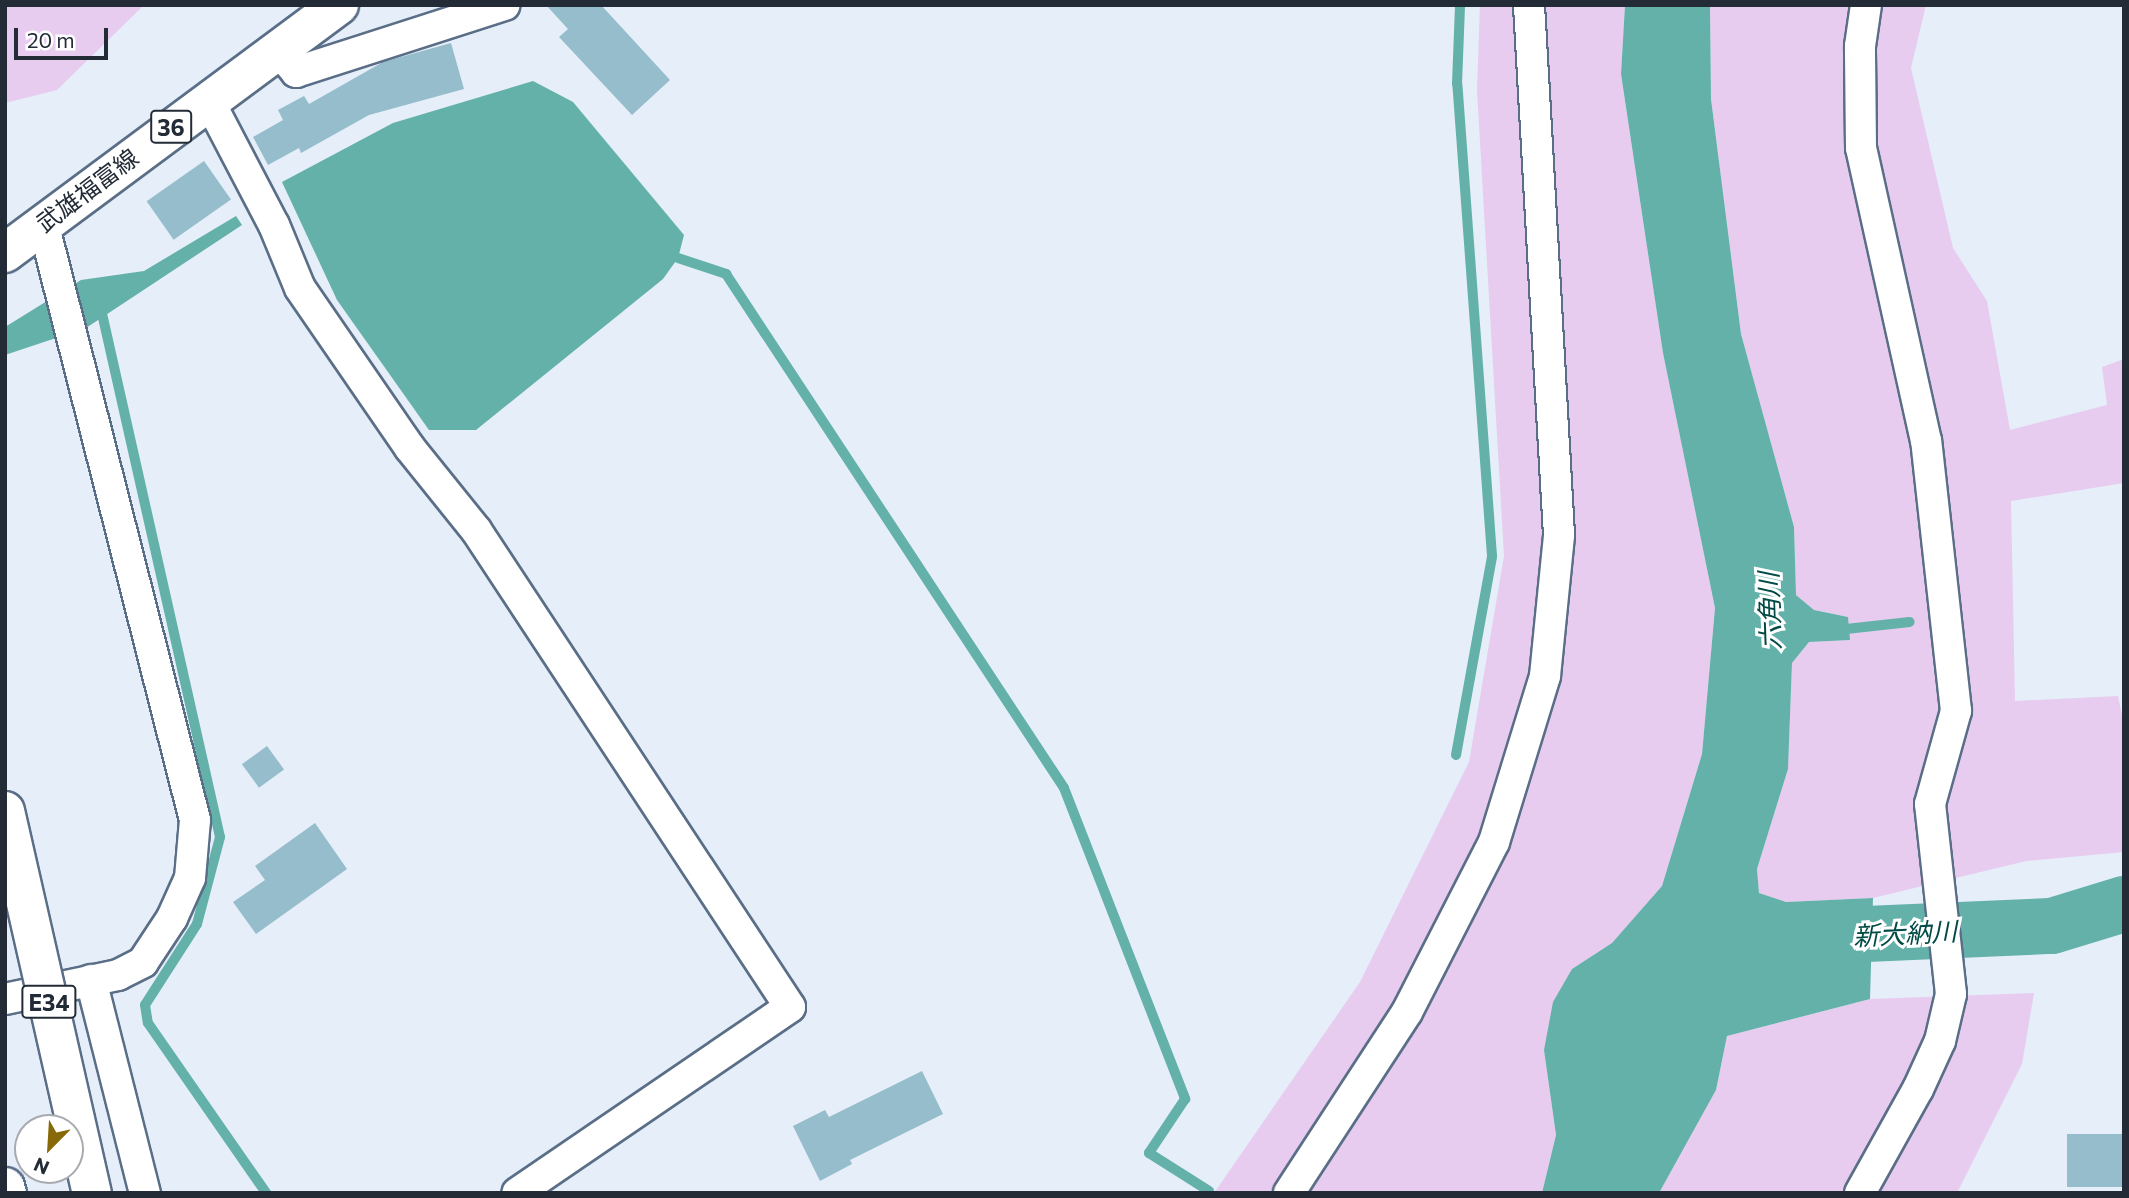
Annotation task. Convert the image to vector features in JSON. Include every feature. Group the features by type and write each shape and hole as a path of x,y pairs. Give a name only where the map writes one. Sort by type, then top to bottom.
{"main road":[{"name":"武雄福富線","path":"5,253 208,99 340,5"},
{"name":"E34","path":"5,811 92,1193"},
{"path":"5,1187 7,1193"}],"street":[{"path":"277,50 296,72 505,5"},
{"path":"1289,1193 1407,1012 1493,842 1545,676 1559,535 1529,5"},
{"path":"1860,1193 1918,1089 1940,1041 1951,994 1930,804 1956,711 1926,441 1861,148 1860,46 1866,5"},
{"path":"208,99 274,225 300,288 410,447 477,530 790,1007 517,1193"},
{"path":"5,999 118,975 143,962 172,918 190,878 195,820 43,223"},
{"path":"91,980 145,1193"}],"shaded area":[{"path":"5,5 144,5 57,90 5,103"},
{"path":"1480,5 1625,5 1621,74 1663,353 1715,608 1702,754 1662,886 1612,943 1572,969 1544,1050 1556,1135 1542,1193 1214,1193 1360,982 1469,762 1504,556 1477,90"},
{"path":"1710,5 1926,5 1911,68 1953,248 1987,301 2010,430 2107,405 2102,367 2124,359 2124,483 2011,501 2015,701 2118,696 2124,725 2124,852 2026,861 1873,898 1786,902 1759,893 1757,869 1788,769 1792,663 1809,642 1849,640 1848,617 1814,610 1796,595 1794,527 1741,334 1711,99"},
{"path":"2034,993 2022,1064 1957,1193 1659,1193 1716,1090 1727,1036 1870,999"}],"water":[{"name":"六角川","path":"1625,5 1710,5 1711,99 1741,334 1794,527 1796,595 1814,610 1848,617 1850,640 1809,642 1792,663 1788,769 1757,869 1759,893 1786,902 1873,898 1870,999 1727,1036 1716,1090 1659,1193 1542,1193 1556,1135 1544,1050 1553,1002 1572,969 1612,943 1662,886 1702,754 1715,608 1663,353 1621,74"},
{"path":"533,81 573,102 684,235 678,258 663,279 476,430 429,430 337,300 282,182 393,123"},
{"path":"236,216 242,225 86,328 5,355 5,327 81,280 144,271"}],"building":[{"path":"546,5 601,5 670,80 632,115 559,37 568,29"},
{"path":"451,43 464,89 369,115 301,153 299,148 268,165 253,137 283,120 278,110 304,96 309,104 383,62"},
{"path":"204,161 231,200 174,240 147,201"},
{"path":"267,746 284,769 259,788 242,764"},
{"path":"315,823 347,869 256,934 233,902 265,880 255,866"},
{"path":"922,1071 943,1114 850,1160 852,1164 820,1181 793,1126 825,1110 829,1117"},
{"path":"2067,1134 2124,1134 2124,1187 2067,1187"}],"waterway":[{"path":"1456,755 1492,556 1457,84 1460,5"},
{"path":"678,258 726,274 1064,788 1185,1099 1149,1153 1209,1191"},
{"path":"101,309 220,837 197,924 145,1005 148,1023 266,1193"},
{"path":"1837,630 1910,622"},
{"name":"新大納川","path":"1797,937 2052,926 2124,904"}]}
